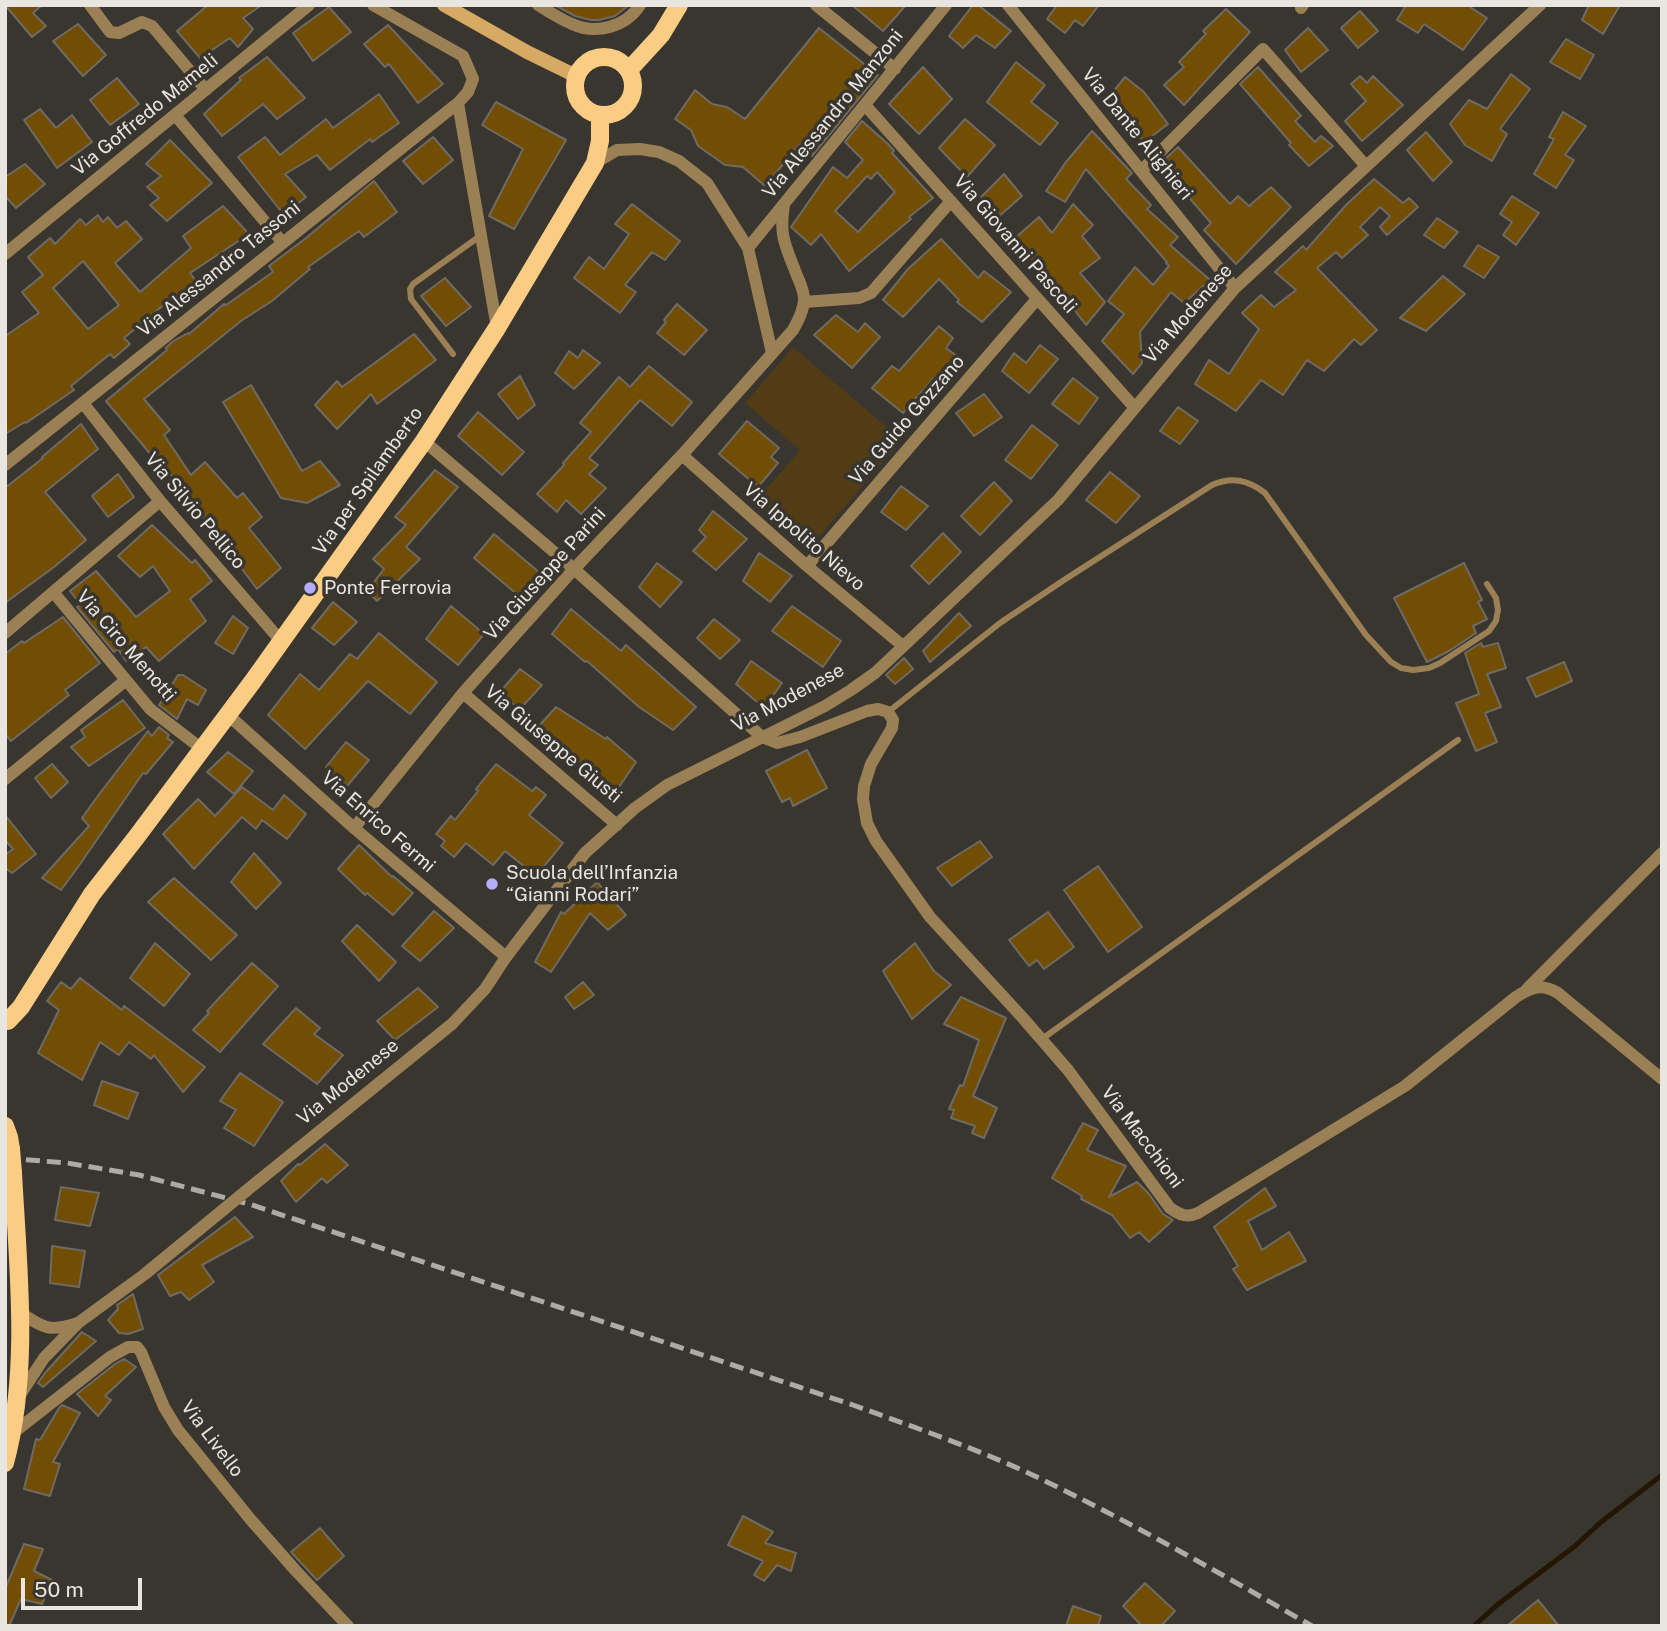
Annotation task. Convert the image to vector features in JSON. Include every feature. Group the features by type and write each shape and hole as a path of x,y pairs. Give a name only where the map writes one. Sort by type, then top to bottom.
{"main road":[{"path":"444,5 576,76"},
{"path":"629,70 661,34 679,5"},
{"path":"611,57 629,70 634,88 626,106 619,112 600,116 578,102 574,85 576,76 581,66 590,60 611,57"},
{"name":"Via per Spilamberto","path":"6,1026 21,1007 92,894 281,641 424,441 498,328 595,163 600,141 600,116"},
{"path":"5,1126 11,1149 21,1312"},
{"name":"Via Modenese","path":"5,1463 13,1433 21,1312"}],"street":[{"path":"90,5 110,32 119,33 142,22 152,26 206,90"},
{"name":"Via Goffredo Mameli","path":"5,254 309,5"},
{"name":"Via Alessandro Tassoni","path":"5,466 458,103 468,92 473,79 463,57 373,5"},
{"path":"538,5 572,24 595,30 620,24 640,5"},
{"name":"Via Alessandro Manzoni","path":"748,248 946,5"},
{"name":"Via Dante Alighieri","path":"1009,5 1235,288"},
{"name":"Via Modenese","path":"16,1401 44,1358 78,1323 145,1274 452,1024 485,989 585,853 649,797 667,785 825,706 875,673 1058,500 1235,288 1540,5"},
{"path":"817,6 895,69"},
{"path":"1142,170 1263,49 1366,166"},
{"path":"458,103 498,328"},
{"name":"Via Giovanni Pascoli","path":"865,105 1135,408"},
{"path":"175,115 283,243"},
{"path":"595,163 617,150 659,152 679,161 707,183 748,248 772,354"},
{"path":"784,205 782,235 803,292 804,302 859,298 871,293 951,201"},
{"name":"Via Guido Gozzano","path":"807,566 1037,299"},
{"name":"Via Giuseppe Parini","path":"354,828 463,693 793,330 800,318 804,302"},
{"name":"Via Silvio Pellico","path":"83,402 160,501 281,641"},
{"path":"424,441 574,569 762,737 776,743 800,737 867,711 878,709 888,712"},
{"name":"Via Ippolito Nievo","path":"681,455 903,646"},
{"path":"5,633 160,501"},
{"name":"Via Ciro Menotti","path":"54,593 150,709 202,749"},
{"path":"5,779 126,680"},
{"name":"Via Giuseppe Giusti","path":"463,693 617,825"},
{"name":"Via Macchioni","path":"888,712 893,720 892,728 871,764 863,799 867,823 885,855 930,917 1042,1040 1088,1096 1170,1208 1183,1216 1190,1216 1210,1207 1405,1086 1525,991"},
{"name":"Via Enrico Fermi","path":"227,714 354,828 506,957"},
{"path":"1525,991 1662,853"},
{"path":"1525,991 1542,986 1558,993 1662,1079"},
{"name":"Via Modenese","path":"21,1312 47,1328 78,1323"},
{"name":"Via Livello","path":"13,1433 110,1357 128,1347 137,1347 164,1407 178,1430 251,1520 348,1626"}],"lane":[{"path":"453,354 411,299 410,289 413,284 481,235"},
{"path":"888,712 1035,598 1222,480 1245,481 1265,493 1366,635 1391,662 1401,668 1429,668 1489,631 1499,610 1496,598 1487,584"},
{"path":"1042,1040 1458,740"}],"shaded area":[{"path":"793,347 902,440 815,541 809,543 803,542 755,502 800,450 745,403"}],"building":[{"path":"5,5 42,5 33,13 46,26 32,37"},
{"path":"208,5 262,5 243,18 253,29 238,47 230,38 200,58 177,31"},
{"path":"555,5 629,5 615,16 591,20 575,16"},
{"path":"852,5 906,5 883,31"},
{"path":"973,5 978,5 1011,31 995,48 976,35 963,48 949,36"},
{"path":"1057,5 1099,5 1083,26 1075,20 1065,33 1047,19"},
{"path":"1406,5 1467,5 1487,18 1463,50 1424,24 1418,33 1397,20"},
{"path":"1589,5 1620,5 1603,34 1582,20"},
{"path":"329,7 351,32 313,61 293,33"},
{"path":"1226,9 1250,32 1184,105 1164,85 1184,67 1179,62 1206,34 1203,31"},
{"path":"1360,11 1378,31 1358,48 1341,28"},
{"path":"78,24 106,55 83,76 53,41"},
{"path":"388,25 443,84 418,103 389,64 385,67 364,44"},
{"path":"819,28 878,75 812,156 799,145 765,186 743,167 725,165 698,146 691,130 675,119 695,90 712,104 727,107 745,119"},
{"path":"1308,28 1328,50 1301,72 1285,50"},
{"path":"1566,39 1594,55 1580,79 1550,62"},
{"path":"267,57 305,98 277,119 263,104 222,136 204,114 241,80 239,78"},
{"path":"1016,62 1045,85 1031,102 1058,123 1040,145 987,102"},
{"path":"923,67 952,99 919,134 889,104"},
{"path":"1258,67 1301,116 1295,121 1315,142 1321,136 1333,146 1309,166 1240,84"},
{"path":"1511,74 1530,89 1500,129 1507,134 1492,161 1465,145 1450,124 1469,100 1487,109"},
{"path":"1360,76 1367,83 1373,76 1403,105 1362,141 1345,121 1366,101 1351,84"},
{"path":"1125,77 1144,92 1168,124 1144,142 1128,125 1135,120 1108,98"},
{"path":"117,78 139,104 110,125 90,100"},
{"path":"379,94 399,123 372,142 370,139 330,170 317,155 285,174 306,197 284,215 238,157 265,137 280,155 326,119 333,128"},
{"path":"496,102 566,140 514,229 489,216 523,149 482,125"},
{"path":"40,109 56,128 72,115 92,142 57,168 24,120"},
{"path":"1563,112 1586,126 1565,155 1574,160 1556,188 1534,174 1554,139 1549,137"},
{"path":"965,119 995,145 967,177 939,148"},
{"path":"862,121 888,144 894,151 892,153 933,198 849,271 821,234 811,245 791,227 833,167 847,178 863,160 845,142","holes":["877,172 895,192 858,232 835,211 867,176 871,179"]},
{"path":"1092,131 1132,173 1126,179 1151,205 1147,209 1178,237 1170,245 1210,280 1184,303 1171,292 1140,332 1142,363 1133,374 1102,341 1124,314 1108,301 1135,267 1153,285 1169,266 1086,169 1065,202 1046,191"},
{"path":"1426,132 1452,162 1433,181 1407,150"},
{"path":"433,137 453,160 423,184 403,161"},
{"path":"170,140 212,183 167,221 150,205 159,198 147,187 161,176 146,164"},
{"path":"1178,147 1230,204 1238,196 1249,206 1271,187 1291,207 1236,264 1204,230 1211,223 1160,164"},
{"path":"25,164 45,184 16,208 5,196 5,177"},
{"path":"1004,174 1022,196 996,219 981,197"},
{"path":"1374,179 1403,203 1409,198 1418,207 1387,235 1380,227 1390,216 1380,207 1360,227 1368,235 1342,258 1336,252 1317,268 1377,330 1361,345 1354,339 1324,371 1307,360 1283,395 1261,380 1236,411 1195,384 1209,360 1229,374 1259,329 1242,313 1261,295 1274,307 1296,290 1275,272 1303,246 1306,250 1346,205"},
{"path":"374,181 397,212 364,237 359,231 308,267 310,269 272,301 241,321 144,399 170,430 164,435 191,475 205,462 237,498 243,493 262,517 249,528 281,568 257,589 168,471 164,474 106,401 167,350 172,342 189,334 224,304 273,272 269,266"},
{"path":"1512,196 1539,213 1516,245 1503,235 1512,222 1500,214"},
{"path":"632,204 680,241 665,260 652,252 625,285 636,292 620,313 574,278 589,257 604,269 629,234 615,224"},
{"path":"1073,204 1093,225 1082,236 1100,258 1080,273 1105,302 1086,325 1015,238 1039,217 1052,233"},
{"path":"223,206 249,234 190,273 196,281 124,338 130,344 114,358 110,354 71,386 74,390 5,434 5,336 39,313 22,292 43,275 28,257 50,238 55,244 80,219 86,225 98,215 103,222 108,217 117,228 126,221 142,239 115,263 140,292 191,248 183,236","holes":["83,261 119,305 88,329 53,288"]},
{"path":"1437,218 1458,232 1444,248 1424,235"},
{"path":"941,239 978,278 984,271 1011,292 982,322 957,302 959,300 939,279 903,317 883,300 908,269"},
{"path":"1478,245 1499,257 1484,278 1464,266"},
{"path":"1443,276 1465,294 1426,331 1400,318"},
{"path":"445,278 471,307 446,326 421,296"},
{"path":"677,304 707,330 684,355 657,333"},
{"path":"836,315 858,332 865,323 880,337 852,368 814,335"},
{"path":"939,326 953,338 946,348 957,356 903,413 872,388 892,366 899,371"},
{"path":"414,334 436,360 377,404 371,394 337,429 315,405 337,381 342,387"},
{"path":"1040,345 1058,359 1029,393 1002,371 1014,353 1026,363"},
{"path":"583,350 600,363 574,389 555,373 569,351 578,358"},
{"path":"649,366 692,402 672,426 640,400 589,458 598,465 589,474 606,488 581,514 566,500 557,512 537,494 591,432 580,423 619,377 630,387"},
{"path":"520,376 535,405 518,419 498,394"},
{"path":"1073,378 1098,398 1079,424 1052,404"},
{"path":"251,385 302,471 320,461 340,485 307,503 281,498 223,402"},
{"path":"984,394 1002,417 974,436 956,413"},
{"path":"1178,407 1198,421 1180,444 1160,431"},
{"path":"478,412 524,452 502,475 458,436"},
{"path":"747,421 779,448 771,457 778,463 758,487 719,454"},
{"path":"81,424 98,449 45,492 86,540 5,603 5,488"},
{"path":"1032,425 1058,445 1031,479 1005,460"},
{"path":"435,470 458,487 406,547 420,559 377,601 367,591 384,569 373,559 406,525 395,517"},
{"path":"1110,472 1140,496 1116,523 1086,500"},
{"path":"118,474 134,497 108,517 92,496"},
{"path":"994,482 1012,501 980,535 961,516"},
{"path":"901,486 928,506 906,530 881,512"},
{"path":"713,511 747,539 716,570 693,551 706,537 699,530"},
{"path":"152,525 192,563 195,560 212,581 190,599 206,621 159,661 146,647 126,661 118,649 114,652 77,607 81,605 70,591 96,571 136,617 170,591 153,566 140,577 118,556"},
{"path":"943,533 961,552 929,584 911,566"},
{"path":"494,534 540,573 519,596 474,558"},
{"path":"759,553 792,576 770,602 743,581"},
{"path":"657,563 682,582 660,607 639,587"},
{"path":"1464,563 1482,600 1478,602 1487,619 1473,626 1476,633 1427,662 1394,598"},
{"path":"333,602 357,622 334,645 312,628"},
{"path":"451,606 484,634 458,665 426,639"},
{"path":"792,606 841,641 823,667 772,631"},
{"path":"571,609 621,651 626,645 696,707 673,730 639,707 552,634"},
{"path":"959,613 971,626 930,662 923,651"},
{"path":"233,616 248,628 233,654 215,643"},
{"path":"63,617 100,663 65,690 69,695 11,741 5,734 5,654"},
{"path":"714,619 740,640 720,659 697,638"},
{"path":"379,633 437,682 410,714 368,681 305,749 268,715 300,674 319,690 350,654 357,659"},
{"path":"1481,643 1483,647 1498,643 1506,668 1487,674 1501,707 1485,713 1497,742 1476,751 1456,703 1479,694 1465,653"},
{"path":"904,658 913,669 895,684 886,675"},
{"path":"751,661 782,683 764,708 736,684"},
{"path":"1564,662 1572,681 1536,697 1527,678"},
{"path":"520,669 542,685 520,709 499,693"},
{"path":"178,675 183,675 206,690 198,705 187,699 177,719 159,705"},
{"path":"123,700 145,728 89,766 71,747 85,737 81,730"},
{"path":"556,707 606,739 607,737 636,762 617,790 538,727"},
{"path":"159,727 173,742 146,774 143,773 61,890 42,878 89,826 82,818 148,731 152,736"},
{"path":"346,742 369,760 347,786 326,767"},
{"path":"807,750 827,788 793,806 790,798 782,802 766,771"},
{"path":"228,752 253,771 234,794 207,772"},
{"path":"52,764 68,782 51,798 35,778"},
{"path":"496,764 532,791 536,787 546,795 529,815 563,843 536,876 505,851 493,865 466,843 454,857 441,846 445,841 436,834 451,816 455,820"},
{"path":"242,787 273,810 284,795 306,814 287,839 262,820 256,829 242,817 194,869 163,834 198,799 215,816"},
{"path":"5,815 36,854 12,873 5,868 5,855 13,849 5,840"},
{"path":"980,841 992,857 952,886 937,868"},
{"path":"359,845 413,893 393,915 367,893 365,895 338,869"},
{"path":"254,853 281,883 256,909 231,882"},
{"path":"1098,866 1142,927 1108,952 1064,890"},
{"path":"174,878 237,935 211,960 148,902"},
{"path":"597,882 626,915 608,930 590,913 551,972 535,962 561,912 564,914"},
{"path":"434,911 454,928 420,961 402,946"},
{"path":"1048,912 1074,947 1044,969 1037,960 1029,966 1009,940"},
{"path":"357,925 396,962 379,981 342,941"},
{"path":"155,943 190,974 164,1006 130,978"},
{"path":"915,943 934,971 951,985 912,1019 883,971"},
{"path":"252,963 278,986 220,1052 193,1030"},
{"path":"80,978 122,1010 124,1006 205,1067 183,1092 154,1055 151,1059 129,1042 119,1055 100,1042 82,1080 38,1053 59,1010 47,1001 61,982 71,989"},
{"path":"583,982 594,995 574,1009 565,997"},
{"path":"418,988 438,1007 395,1040 377,1021"},
{"path":"961,997 1006,1018 973,1096 997,1108 984,1138 972,1133 975,1126 951,1118 954,1110 949,1109 960,1085 963,1086 979,1040 944,1024"},
{"path":"296,1008 320,1028 314,1034 343,1055 317,1084 263,1044"},
{"path":"240,1073 283,1102 254,1146 224,1128 236,1110 220,1101"},
{"path":"102,1081 138,1093 128,1119 94,1105"},
{"path":"1083,1123 1098,1130 1087,1150 1126,1166 1109,1197 1137,1182 1163,1214 1173,1220 1149,1242 1139,1232 1130,1238 1112,1215 1081,1199 1082,1196 1052,1178"},
{"path":"325,1144 348,1165 327,1183 322,1178 296,1202 281,1181"},
{"path":"61,1187 99,1193 90,1226 55,1220"},
{"path":"1265,1188 1276,1206 1248,1221 1262,1250 1289,1232 1306,1261 1247,1290 1233,1269 1238,1266 1214,1227"},
{"path":"235,1217 253,1237 202,1265 214,1282 189,1300 181,1292 170,1296 158,1275"},
{"path":"52,1246 85,1251 79,1287 50,1283"},
{"path":"133,1294 143,1329 128,1334 119,1333 108,1320 118,1309 117,1305"},
{"path":"82,1332 96,1341 43,1387 38,1383 45,1373"},
{"path":"124,1359 136,1367 105,1396 111,1400 98,1416 77,1394"},
{"path":"62,1405 80,1413 53,1462 60,1464 50,1496 24,1489 36,1439 40,1440"},
{"path":"743,1516 773,1532 765,1543 796,1553 791,1571 777,1565 764,1581 754,1575 763,1561 728,1545"},
{"path":"320,1528 344,1556 317,1580 291,1552"},
{"path":"24,1544 43,1549 34,1571 52,1580 42,1604 21,1599 9,1626 5,1626 5,1589"},
{"path":"1145,1583 1175,1611 1161,1626 1142,1626 1123,1606"},
{"path":"1538,1600 1559,1626 1507,1626"},
{"path":"1073,1606 1101,1616 1098,1626 1066,1626"}],"waterway":[{"path":"1474,1626 1662,1475"}],"railway":[{"path":"5,1158 67,1163 139,1175 249,1204 853,1405 972,1449 1041,1479 1144,1532 1312,1626"}],"place":[{"name":"Ponte Ferrovia","path":"310,588"},
{"name":"Scuola dell’Infanzia “Gianni Rodari”","path":"492,884"}]}
